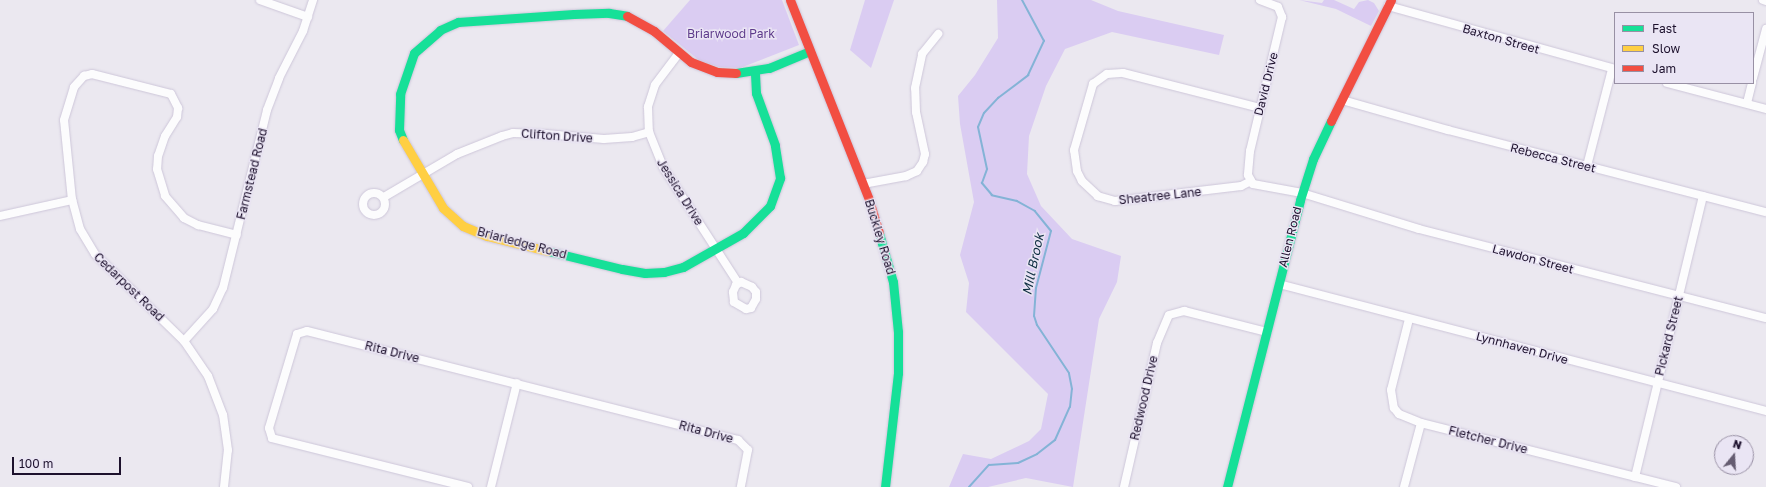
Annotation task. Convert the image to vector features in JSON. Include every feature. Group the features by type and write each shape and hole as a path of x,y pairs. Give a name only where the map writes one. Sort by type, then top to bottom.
{"street":[{"path":"260,0 308,17"},
{"name":"Farmstead Road","path":"184,341 213,310 223,288 267,110 279,78 308,17 313,0"},
{"name":"Buckley Road","path":"790,0 863,184 889,261 898,332 898,373 885,487"},
{"name":"David Drive","path":"1251,181 1248,175 1250,151 1282,17 1278,7 1260,0"},
{"name":"Baxton Street","path":"1390,3 1614,69"},
{"name":"Allen Road","path":"1227,487 1302,193 1313,160 1390,3"},
{"name":"Briarledge Road","path":"755,72 756,93 775,145 780,178 770,206 757,221 733,239 683,267 664,272 645,273 494,237 464,226 452,218 443,208 406,149 399,130 400,94 414,53 422,44 449,25 609,13 643,22 691,62 717,72 733,74 755,72 810,51"},
{"path":"1754,74 1766,29"},
{"path":"863,184 906,176 917,171 923,162 925,154 916,112 915,88 922,54 938,34"},
{"name":"Jessica Drive","path":"679,53 655,85 648,107 649,132 663,167 738,283"},
{"path":"1587,166 1614,69"},
{"name":"Sheatree Lane","path":"1251,181 1241,186 1115,201 1098,196 1082,181 1077,171 1074,150 1093,84 1106,74 1123,73 1260,108"},
{"name":"Cedarpost Road","path":"224,487 228,450 223,415 208,376 184,341 95,254 80,229 72,200 64,120 74,87 84,76 92,74 163,91 175,99 178,108 177,117 165,136 158,156 157,169 165,196 184,218 198,224 237,235"},
{"path":"1671,84 1766,109"},
{"path":"1747,103 1752,84"},
{"name":"Rebecca Street","path":"1342,100 1587,166 1766,212"},
{"name":"Clifton Drive","path":"384,197 457,154 486,141 513,133 604,139 632,137 649,132"},
{"path":"1251,181 1258,186 1302,193"},
{"name":"Lawdon Street","path":"1302,193 1426,231 1766,318"},
{"name":"Pickard Street","path":"1635,477 1703,196"},
{"path":"0,216 72,200"},
{"name":"Lynnhaven Drive","path":"1279,284 1657,384 1766,411"},
{"name":"Redwood Drive","path":"1124,487 1157,343 1165,320 1172,314 1184,311 1267,332"},
{"name":"Fletcher Drive","path":"1408,319 1391,390 1391,400 1394,408 1399,414 1421,423 1676,487"},
{"name":"Rita Drive","path":"468,487 272,438 269,428 294,339 301,332 307,331 738,440 748,450 740,487"},
{"path":"491,487 517,384"},
{"path":"1404,487 1421,423"}],"green space":[{"name":"Briarwood Park","path":"690,0 782,0 799,45 740,68 719,67 700,61 663,31"},
{"path":"865,0 894,0 871,68 850,50"},
{"path":"997,0 1091,0 1118,11 1224,35 1219,55 1112,32 1065,49 1046,86 1029,136 1027,174 1041,206 1072,239 1121,256 1117,282 1099,319 1073,487 1026,478 988,487 949,487 963,454 991,459 1029,441 1041,429 1048,394 966,312 969,283 960,255 974,202 960,124 958,96 975,75 998,38"},
{"path":"1299,0 1322,3 1324,0 1334,0 1354,9 1359,2 1368,0 1374,3 1379,11 1371,26 1336,9"}],"waterway":[{"name":"Mill Brook","path":"969,487 989,465 1018,463 1037,454 1055,440 1070,407 1072,389 1069,373 1037,325 1034,316 1036,288 1051,231 1035,211 1017,201 992,195 982,183 987,169 978,127 984,113 998,98 1028,75 1044,41 1022,0"}],"traffic: fast":[{"path":"403,140 399,130 400,94 414,53 440,30 458,22 574,14 609,13 627,16"},
{"path":"736,73 769,68 810,51"},
{"path":"548,251 622,269 645,273 664,272 683,267 743,233 770,206 780,178 775,145 756,93 755,72"},
{"path":"1227,487 1300,200 1313,159 1331,121"},
{"path":"879,233 893,282 898,332 898,373 885,487"}],"traffic: slow":[{"path":"403,140 443,208 463,226 487,236 548,251"}],"traffic: jam":[{"path":"790,0 869,200 879,233"},
{"path":"1331,121 1391,0"},
{"path":"627,16 654,31 691,62 717,72 736,73"}]}
